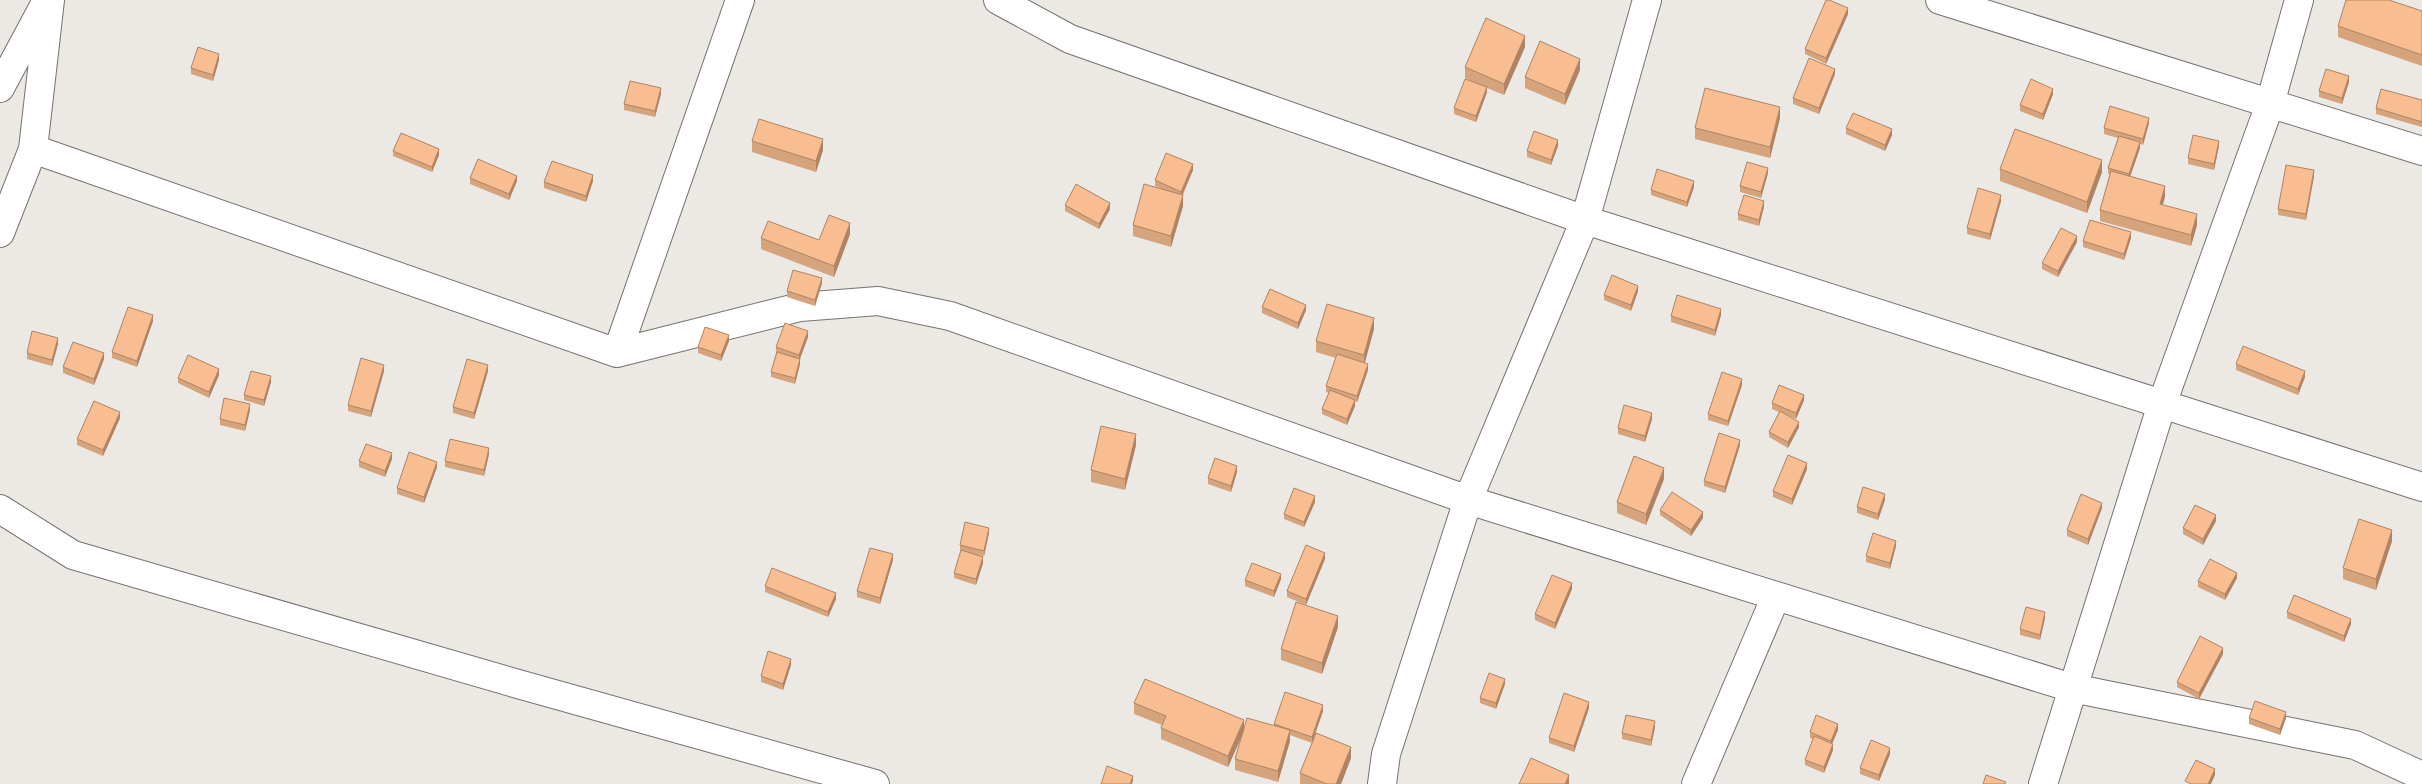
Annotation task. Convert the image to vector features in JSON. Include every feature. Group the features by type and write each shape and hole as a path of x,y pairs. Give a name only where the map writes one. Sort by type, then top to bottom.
{"street":[{"path":"0,88 49,0"},
{"path":"0,233 33,149 49,0"},
{"path":"617,353 740,0"},
{"path":"998,0 1070,39 1584,220 2422,487"},
{"path":"1382,784 1386,754 1468,500 1584,220 1647,0"},
{"path":"1940,0 2422,151"},
{"path":"2043,784 2162,404 2270,104 2299,0"},
{"path":"33,149 617,353 800,307 878,302 950,316 1468,500 2072,688 2355,745 2422,776"},
{"path":"0,509 73,555 518,684 875,784"},
{"path":"1696,784 1776,596"}],"building":[{"path":"1826,0 1848,8 1826,58 1805,49"},
{"path":"2346,0 2389,0 2422,11 2422,55 2338,26"},
{"path":"1486,18 1525,36 1504,84 1465,67"},
{"path":"1540,41 1580,59 1565,94 1525,77"},
{"path":"198,47 219,54 213,75 191,68"},
{"path":"1809,58 1835,69 1819,108 1793,98"},
{"path":"2326,69 2349,76 2342,98 2319,91"},
{"path":"1465,79 1487,87 1476,116 1454,108"},
{"path":"2031,79 2053,89 2043,114 2020,105"},
{"path":"630,81 661,88 655,111 624,104"},
{"path":"1705,88 1780,107 1770,147 1695,128"},
{"path":"2381,89 2422,100 2422,122 2376,108"},
{"path":"2110,106 2149,118 2143,139 2104,128"},
{"path":"1853,113 1892,129 1885,145 1846,128"},
{"path":"759,119 823,139 816,161 752,141"},
{"path":"2015,129 2102,160 2087,202 2000,169"},
{"path":"1534,131 1558,140 1551,160 1527,151"},
{"path":"401,133 439,149 432,167 393,151"},
{"path":"2193,135 2219,141 2214,164 2188,158"},
{"path":"2119,136 2140,142 2129,174 2108,168"},
{"path":"1166,153 1193,164 1181,192 1155,180"},
{"path":"478,159 517,176 509,194 470,178"},
{"path":"552,161 593,175 586,196 544,182"},
{"path":"1747,162 1768,168 1761,192 1740,186"},
{"path":"2286,165 2314,170 2306,214 2278,209"},
{"path":"1657,169 1694,181 1687,202 1651,190"},
{"path":"2111,171 2165,186 2160,204 2197,214 2191,235 2100,210"},
{"path":"1076,184 1110,203 1099,224 1065,205"},
{"path":"1144,184 1183,195 1171,236 1133,225"},
{"path":"1978,188 2001,195 1990,234 1967,228"},
{"path":"1744,195 1764,201 1759,220 1738,214"},
{"path":"829,215 850,223 834,266 761,238 768,221 819,240"},
{"path":"2090,220 2131,232 2124,254 2083,241"},
{"path":"2061,228 2077,236 2058,271 2042,263"},
{"path":"793,270 822,278 815,300 787,291"},
{"path":"1612,275 1638,286 1631,305 1604,295"},
{"path":"1270,289 1306,305 1298,323 1262,307"},
{"path":"1677,295 1721,309 1715,330 1671,316"},
{"path":"1327,304 1374,318 1364,355 1316,341"},
{"path":"128,307 153,315 137,361 112,352"},
{"path":"785,323 808,331 799,355 776,347"},
{"path":"705,327 729,335 721,355 698,347"},
{"path":"32,331 58,338 52,360 27,353"},
{"path":"73,342 104,353 94,379 63,367"},
{"path":"2243,346 2305,371 2298,389 2236,364"},
{"path":"777,352 800,359 795,378 771,372"},
{"path":"1337,354 1368,364 1357,396 1326,386"},
{"path":"188,355 219,369 209,392 178,378"},
{"path":"361,358 384,365 371,411 348,405"},
{"path":"467,359 488,365 474,413 453,407"},
{"path":"251,371 271,376 264,400 244,395"},
{"path":"1722,372 1742,379 1728,421 1708,414"},
{"path":"1779,385 1804,395 1796,413 1772,403"},
{"path":"1330,390 1355,400 1347,419 1322,409"},
{"path":"224,398 250,404 245,425 220,419"},
{"path":"94,401 120,412 103,450 77,439"},
{"path":"1624,405 1652,413 1645,436 1618,428"},
{"path":"1780,411 1799,422 1788,442 1769,432"},
{"path":"1101,426 1136,434 1125,479 1091,470"},
{"path":"1719,433 1740,440 1725,487 1704,481"},
{"path":"450,439 489,448 484,470 445,461"},
{"path":"366,444 392,453 385,471 359,461"},
{"path":"409,452 437,462 424,497 397,488"},
{"path":"1788,455 1807,463 1792,499 1773,491"},
{"path":"1634,456 1664,468 1646,514 1617,502"},
{"path":"1215,458 1237,466 1231,486 1208,478"},
{"path":"1863,487 1885,494 1878,514 1857,507"},
{"path":"1294,488 1315,496 1304,522 1284,514"},
{"path":"1672,492 1703,512 1691,530 1660,510"},
{"path":"2081,494 2102,503 2088,539 2067,530"},
{"path":"2195,505 2216,515 2203,539 2183,528"},
{"path":"2359,519 2392,530 2376,579 2343,568"},
{"path":"965,522 989,528 984,551 960,545"},
{"path":"1873,533 1896,541 1890,563 1866,556"},
{"path":"1306,545 1325,553 1306,599 1287,591"},
{"path":"870,548 893,554 880,598 857,591"},
{"path":"961,550 983,557 976,579 954,573"},
{"path":"2210,559 2237,573 2225,594 2198,581"},
{"path":"1252,563 1281,574 1274,591 1245,580"},
{"path":"772,568 836,593 828,612 765,586"},
{"path":"1552,575 1572,583 1555,623 1535,614"},
{"path":"2294,595 2351,619 2344,636 2287,612"},
{"path":"1296,602 1338,616 1322,663 1281,649"},
{"path":"2026,607 2045,612 2040,635 2020,629"},
{"path":"2200,636 2223,648 2199,693 2177,682"},
{"path":"768,651 791,659 783,684 761,676"},
{"path":"1489,673 1505,679 1496,703 1480,698"},
{"path":"1145,679 1244,720 1228,756 1161,728 1166,716 1134,703"},
{"path":"1285,692 1323,705 1312,737 1274,724"},
{"path":"1564,693 1589,702 1574,746 1549,738"},
{"path":"2255,701 2286,712 2280,729 2249,718"},
{"path":"1626,715 1655,721 1651,740 1622,733"},
{"path":"1816,715 1838,724 1831,741 1810,732"},
{"path":"1247,718 1290,730 1278,771 1235,759"},
{"path":"1316,733 1351,747 1336,784 1327,784 1300,773"},
{"path":"1814,736 1833,744 1824,767 1805,760"},
{"path":"1871,740 1890,748 1879,775 1860,768"},
{"path":"1531,758 1569,775 1565,784 1519,784"},
{"path":"2196,760 2215,769 2208,784 2191,784 2185,781"},
{"path":"1107,766 1133,776 1130,784 1101,784"},
{"path":"1986,775 2006,782 2005,784 1983,784"}]}
